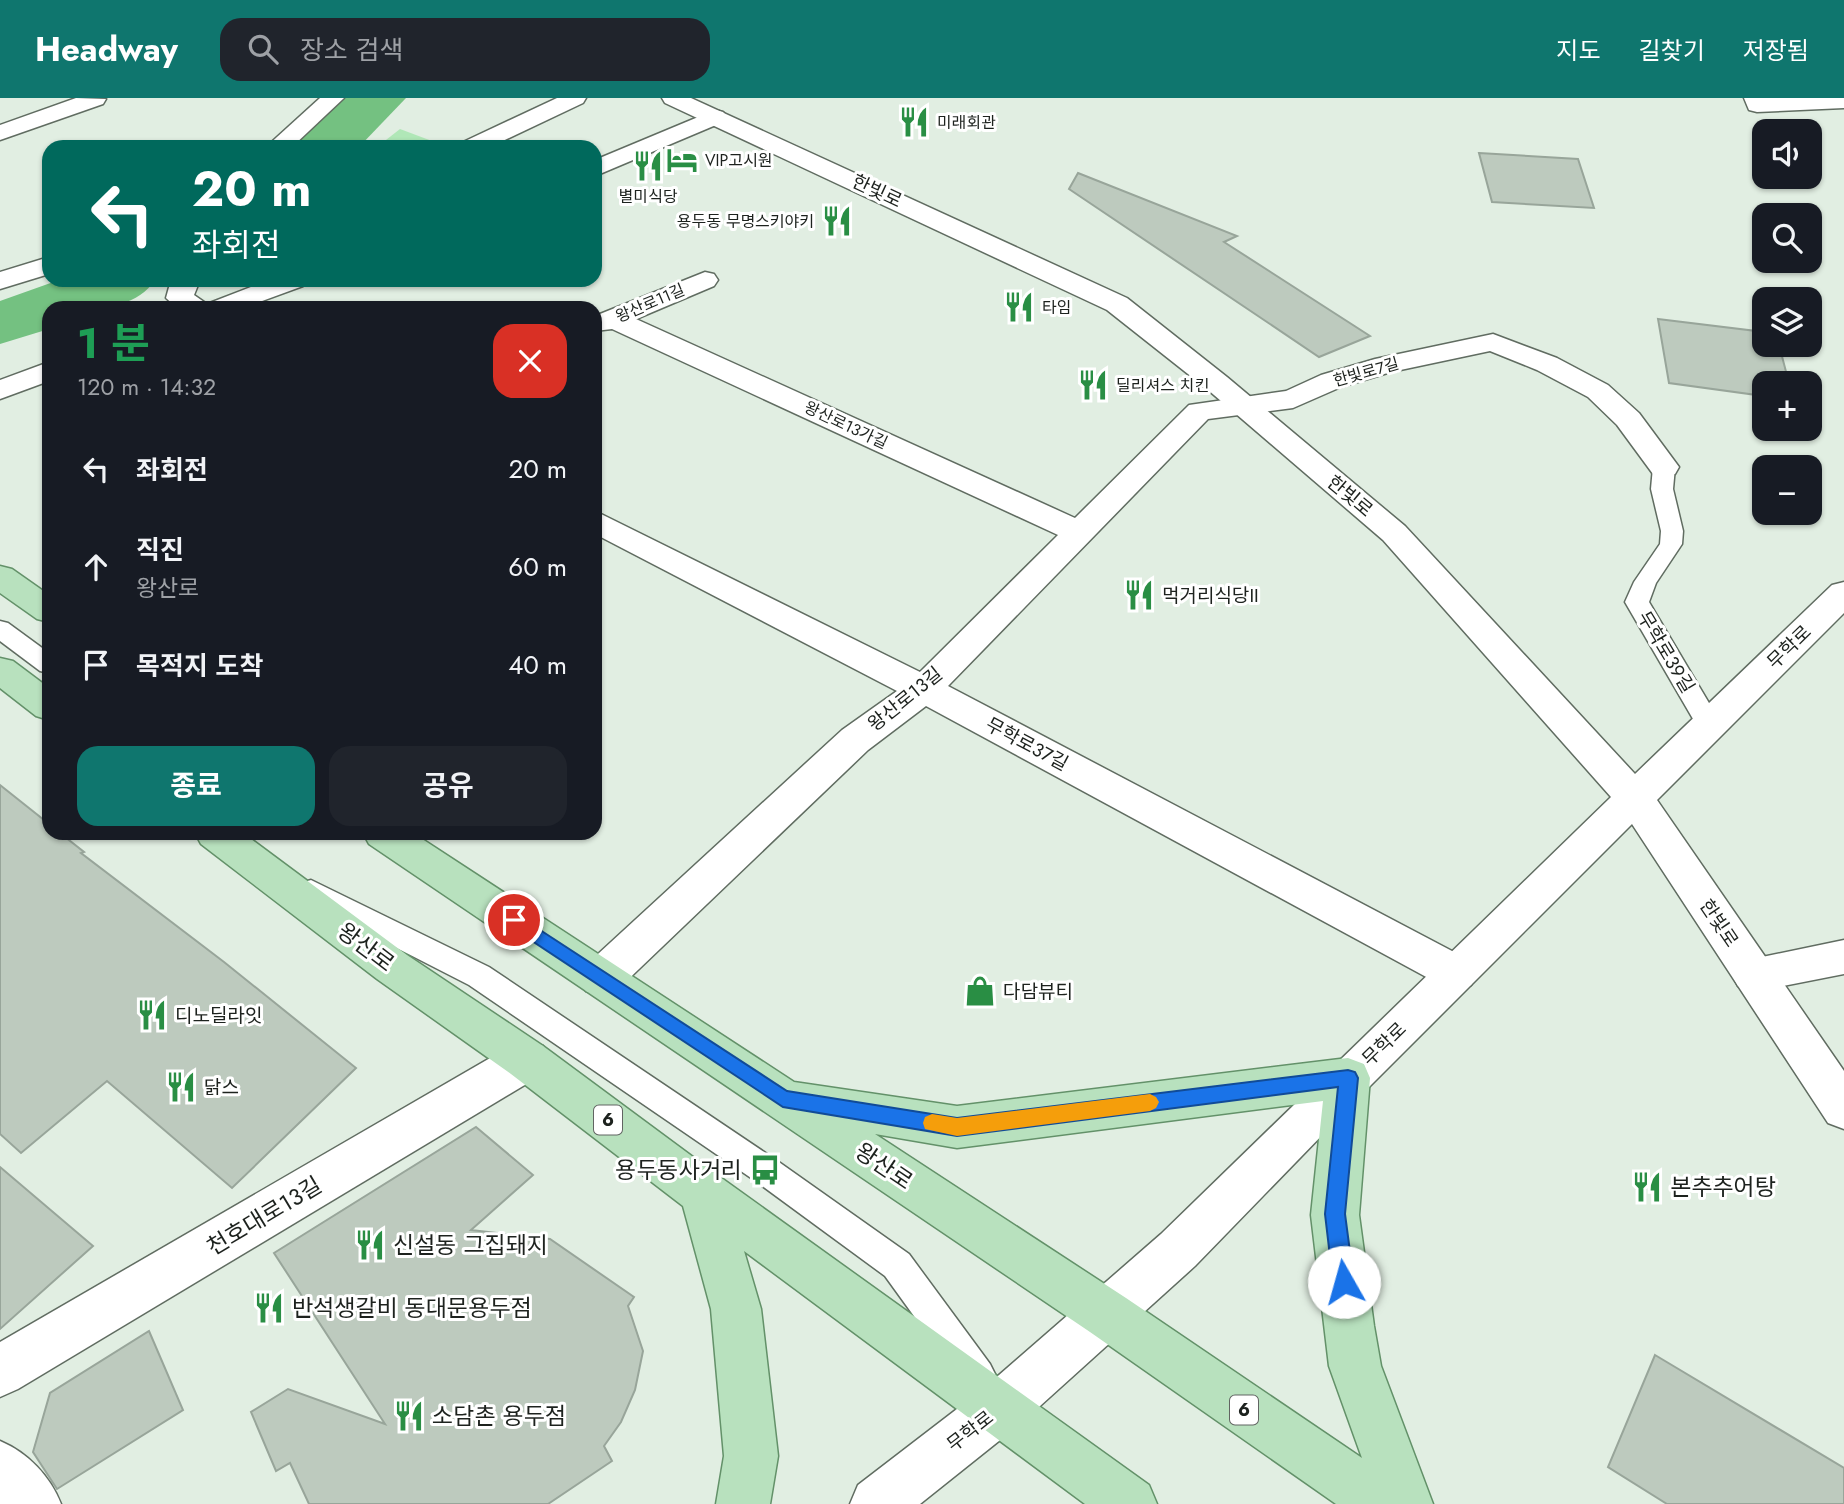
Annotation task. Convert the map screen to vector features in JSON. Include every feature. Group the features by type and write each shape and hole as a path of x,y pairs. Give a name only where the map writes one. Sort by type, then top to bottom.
{"main road":[{"path":"0,577 42,606"},
{"path":"0,670 42,702"},
{"name":"왕산로","path":"224,840 392,967 527,1060 703,1193 1001,1407 1130,1504"},
{"name":"왕산로","path":"394,840 1108,1315 1382,1504"},
{"path":"783,1098 957,1127 1348,1078 1335,1214 1351,1340 1355,1366 1406,1504"},
{"path":"703,1193 736,1309 751,1456 743,1504"}],"street":[{"path":"286,140 332,98"},
{"path":"486,140 575,98"},
{"name":"한빛로","path":"673,98 1117,304 1241,403 1394,533 1635,798 1844,1109"},
{"path":"0,133 95,100"},
{"path":"1756,101 1844,101"},
{"path":"602,166 715,117"},
{"path":"0,281 42,267"},
{"name":"왕산로11길","path":"604,323 705,280"},
{"path":"262,301 284,287"},
{"name":"왕산로13가길","path":"604,323 1079,532"},
{"name":"한빛로7길","path":"1241,403 1293,399 1331,381 1385,365 1493,342"},
{"name":"무학로39길","path":"1493,342 1547,364 1598,391 1628,419 1664,467"},
{"path":"0,390 42,374"},
{"name":"왕산로13길","path":"601,978 855,740 924,689 1199,411 1241,403"},
{"name":"무학로37길","path":"602,525 924,689 1456,973"},
{"name":"무학로","path":"877,1504 1001,1407 1108,1315 1178,1250 1348,1078 1844,593"},
{"path":"1753,974 1844,957"},
{"name":"천호대로13길","path":"0,1371 527,1060"},
{"path":"0,1468 34,1504"}],"lane":[{"name":"무학로39길","path":"1664,467 1662,489 1672,531 1671,544 1645,582 1637,602 1709,725"},
{"path":"0,629 42,660"},
{"path":"254,862 479,976 765,1170 897,1265 1001,1407"}],"green space":[{"path":"400,129 429,140 386,140"}],"building":[{"path":"1479,153 1578,159 1594,208 1492,202"},
{"path":"1078,173 1237,236 1224,242 1370,336 1319,357 1069,189"},
{"path":"1658,319 1752,331 1752,357 1782,357 1786,371 1752,371 1752,394 1669,383"},
{"path":"0,785 42,818 42,840 69,840 84,852 81,853 224,962 356,1068 232,1188 107,1081 21,1153 0,1134"},
{"path":"476,1127 533,1175 471,1230 550,1239 634,1297 628,1306 643,1351 635,1390 621,1422 604,1446 612,1461 548,1504 309,1504 290,1463 276,1471 251,1412 288,1389 385,1424 274,1253"},
{"path":"0,1167 93,1246 0,1329"},
{"path":"149,1331 183,1410 57,1489 33,1452 50,1393"},
{"path":"1655,1355 1844,1468 1844,1504 1667,1504 1608,1467"}],"waterway":[{"path":"333,140 378,98"},
{"path":"64,301 103,287"},
{"path":"0,324 42,309"}],"slow traffic":[{"path":"932,1123 957,1127 1150,1102"}],"place":[{"name":"미래회관","path":"914,122"},
{"name":"VIP고시원","path":"682,160"},
{"name":"별미식당","path":"648,166"},
{"name":"용두동 무명스키야키","path":"837,221"},
{"name":"타임","path":"1019,307"},
{"name":"딜리셔스 치킨","path":"1093,385"},
{"name":"먹거리식당II","path":"1139,595"},
{"name":"다담뷰티","path":"980,991"},
{"name":"디노딜라잇","path":"152,1015"},
{"name":"닭스","path":"181,1087"},
{"name":"용두동사거리","path":"765,1170"},
{"name":"본추추어탕","path":"1647,1187"},
{"name":"신설동 그집돼지","path":"370,1245"},
{"name":"반석생갈비 동대문용두점","path":"269,1308"},
{"name":"소담촌 용두점","path":"409,1416"}],"route":[{"path":"514,920 783,1098 957,1127 1348,1078 1335,1214 1344,1282"}]}
